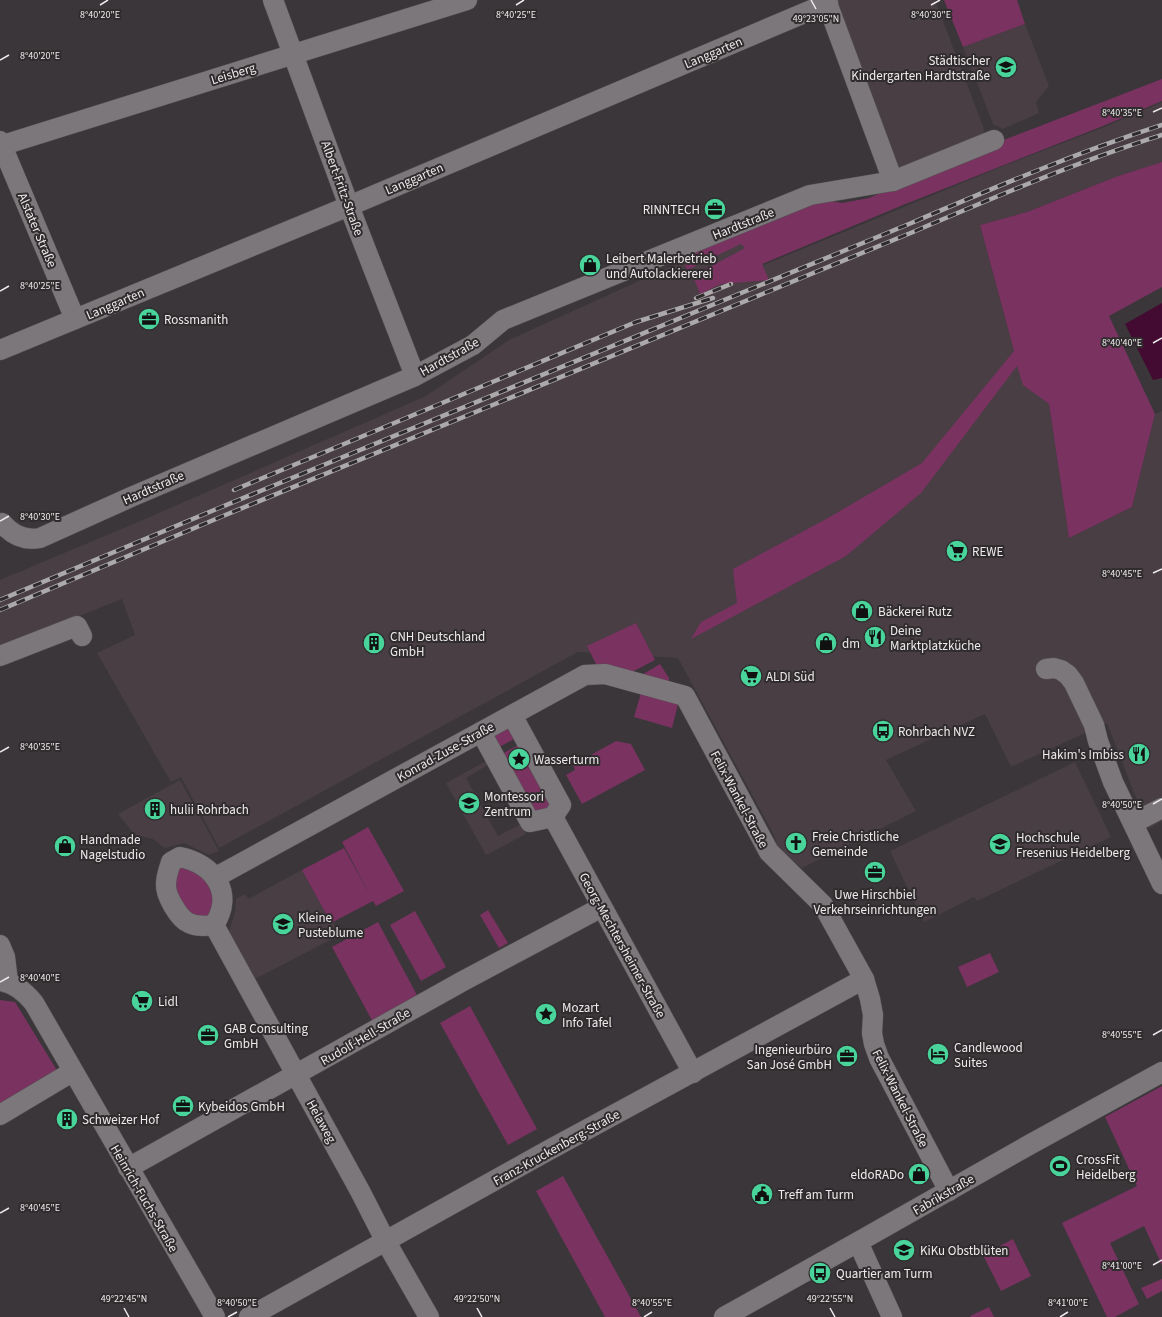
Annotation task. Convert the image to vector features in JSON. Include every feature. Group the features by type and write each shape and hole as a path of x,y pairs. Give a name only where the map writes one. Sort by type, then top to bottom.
{"street":[{"name":"Albert-Fritz-Straße","path":"273,0 349,206 415,376"},
{"name":"Leisberg","path":"1,144 467,0"},
{"path":"827,2 882,147 893,181"},
{"name":"Langgarten","path":"0,350 349,206 827,2"},
{"name":"Hardtstraße","path":"1,522 8,530 23,538 40,538 131,496 415,376 473,345 503,320 810,195 893,181 994,140"},
{"name":"Alstater Straße","path":"1,144 75,319"},
{"path":"0,656 77,626 82,636"},
{"path":"1046,669 1054,668 1061,670 1068,675 1074,683 1094,725 1100,748 1113,782 1162,884"},
{"name":"Konrad-Zuse-Straße","path":"216,877 585,675 605,674 685,696"},
{"name":"Felix-Wankel-Straße","path":"685,696 769,852 823,905 864,979 873,1015 872,1033 878,1058 949,1191"},
{"path":"481,732 530,822 553,817 561,805 512,715"},
{"path":"1134,823 1162,808"},
{"name":"Georg-Mechtersheimer-Straße","path":"553,817 693,1073"},
{"path":"180,856 198,862 216,877 220,888 222,901 220,916 214,925 200,926 187,923 172,904 168,895 166,884 171,862 180,856"},
{"name":"Rudolf-Hell-Straße","path":"128,1168 463,981 602,907"},
{"name":"Helaweg","path":"214,925 360,1191 385,1240 429,1317"},
{"name":"Heinrich-Fuchs-Straße","path":"0,945 5,957 4,982 22,991 34,1003 72,1072 214,1317"},
{"name":"Franz-Kruckenberg-Straße","path":"249,1317 385,1240 864,979"},
{"path":"0,1115 72,1072"},
{"name":"Fabrikstraße","path":"724,1317 1162,1072"},
{"path":"858,1242 892,1317"}],"shaded area":[{"path":"834,0 935,0 984,129 982,141 897,169"},
{"path":"944,0 1017,0 1025,24 963,47"},
{"name":"Städtischer Kindergarten Hardtstraße","path":"1025,24 1049,86 1036,102 1039,113 1003,129 993,124 963,47"},
{"path":"1162,79 1162,101 1103,126 903,205 762,264 769,280 721,284 700,294 693,276 745,248 741,244 687,270 681,253 811,197 842,203 869,198 996,143"},
{"path":"1162,102 1162,162 1118,176 1027,212 980,225 1023,384 1049,404 1069,538 1132,507 1155,414 1162,411 1162,821 1148,829 1107,723 1011,767 985,714 886,760 916,811 802,868 777,846 775,837 678,658 578,652 219,848 181,777 171,782 97,653 135,635 122,599 0,648 0,580 145,519 426,396 509,340 749,231 764,265 1008,164 1102,128"},
{"path":"1162,162 1162,287 1109,316 1155,414 1132,507 1069,538 1049,404 1023,385 1017,366 921,493 846,556 691,639 701,622 737,603 733,569 828,518 922,463 1014,351 980,225 1027,212 1118,176"},
{"path":"1162,303 1162,378 1153,380 1125,324"},
{"path":"636,623 655,660 628,674 596,664 587,646"},
{"path":"660,664 669,678 669,683 640,676"},
{"path":"641,693 678,704 672,728 634,717"},
{"path":"511,725 518,737 499,747 493,736"},
{"path":"616,741 631,744 645,770 582,804 566,775 575,770 573,765"},
{"path":"522,743 556,806 537,817 502,754"},
{"name":"Montessori Zentrum","path":"486,761 488,765 466,778 498,836 521,824 526,834 486,855 446,783"},
{"name":"Hochschule Fresenius Heidelberg","path":"1075,762 1111,837 977,901 974,897 924,922 890,851"},
{"path":"180,780 219,851 209,855 184,843 165,848 153,839 136,835 135,833 134,834 118,814"},
{"path":"368,827 404,891 376,906 373,901 331,923 302,870 344,848 370,895 342,842"},
{"path":"190,865 214,890 210,920 187,912 174,892 175,866"},
{"name":"Kleine Pusteblume","path":"302,870 331,923 333,922 340,935 255,979 229,931 235,913 236,899 245,894 248,899"},
{"path":"488,910 508,943 499,948 480,915"},
{"path":"415,911 446,967 421,981 390,925"},
{"path":"378,922 419,999 374,1024 332,947"},
{"path":"990,953 999,972 967,987 958,967"},
{"path":"0,1000 15,1002 58,1072 0,1107"},
{"path":"470,1006 537,1129 508,1145 440,1023"},
{"path":"1162,1086 1162,1265 1144,1226 1110,1243 1139,1304 1115,1317 1107,1317 1062,1223 1137,1186 1105,1117"},
{"path":"563,1176 641,1317 605,1317 536,1191"},
{"path":"1013,1239 1031,1276 1001,1291 983,1255"},
{"path":"1162,1279 1162,1291 1147,1299 1141,1288"},
{"path":"989,1307 994,1317 970,1316"}],"railway":[{"path":"0,600 1003,184 1098,147 1162,125"},
{"path":"0,610 223,516 1005,193 1067,168 1162,135"},
{"path":"696,298 731,284"},
{"path":"234,490 636,322 713,298"}],"place":[{"name":"Städtischer Kindergarten Hardtstraße","path":"1006,67"},
{"name":"RINNTECH","path":"715,209"},
{"name":"Leibert Malerbetrieb und Autolackiererei","path":"590,265"},
{"name":"Rossmanith","path":"149,319"},
{"name":"REWE","path":"957,551"},
{"name":"Bäckerei Rutz","path":"862,611"},
{"name":"Deine Marktplatzküche","path":"875,637"},
{"name":"CNH Deutschland GmbH","path":"374,643"},
{"name":"dm","path":"826,643"},
{"name":"ALDI Süd","path":"751,676"},
{"name":"Rohrbach NVZ","path":"883,731"},
{"name":"Hakim's Imbiss","path":"1139,754"},
{"name":"Wasserturm","path":"519,759"},
{"name":"Montessori Zentrum","path":"469,803"},
{"name":"hulii Rohrbach","path":"155,809"},
{"name":"Freie Christliche Gemeinde","path":"796,843"},
{"name":"Hochschule Fresenius Heidelberg","path":"1000,844"},
{"name":"Handmade Nagelstudio","path":"65,846"},
{"name":"Uwe Hirschbiel Verkehrseinrichtungen","path":"875,872"},
{"name":"Kleine Pusteblume","path":"283,924"},
{"name":"Lidl","path":"142,1001"},
{"name":"Mozart Info Tafel","path":"546,1014"},
{"name":"GAB Consulting GmbH","path":"208,1035"},
{"name":"Candlewood Suites","path":"938,1054"},
{"name":"Ingenieurbüro San José GmbH","path":"847,1056"},
{"name":"Kybeidos GmbH","path":"183,1106"},
{"name":"Schweizer Hof","path":"67,1119"},
{"name":"CrossFit Heidelberg","path":"1060,1166"},
{"name":"eldoRADo","path":"919,1174"},
{"name":"Treff am Turm","path":"762,1194"},
{"name":"KiKu Obstblüten","path":"904,1250"},
{"name":"Quartier am Turm","path":"820,1273"}]}
